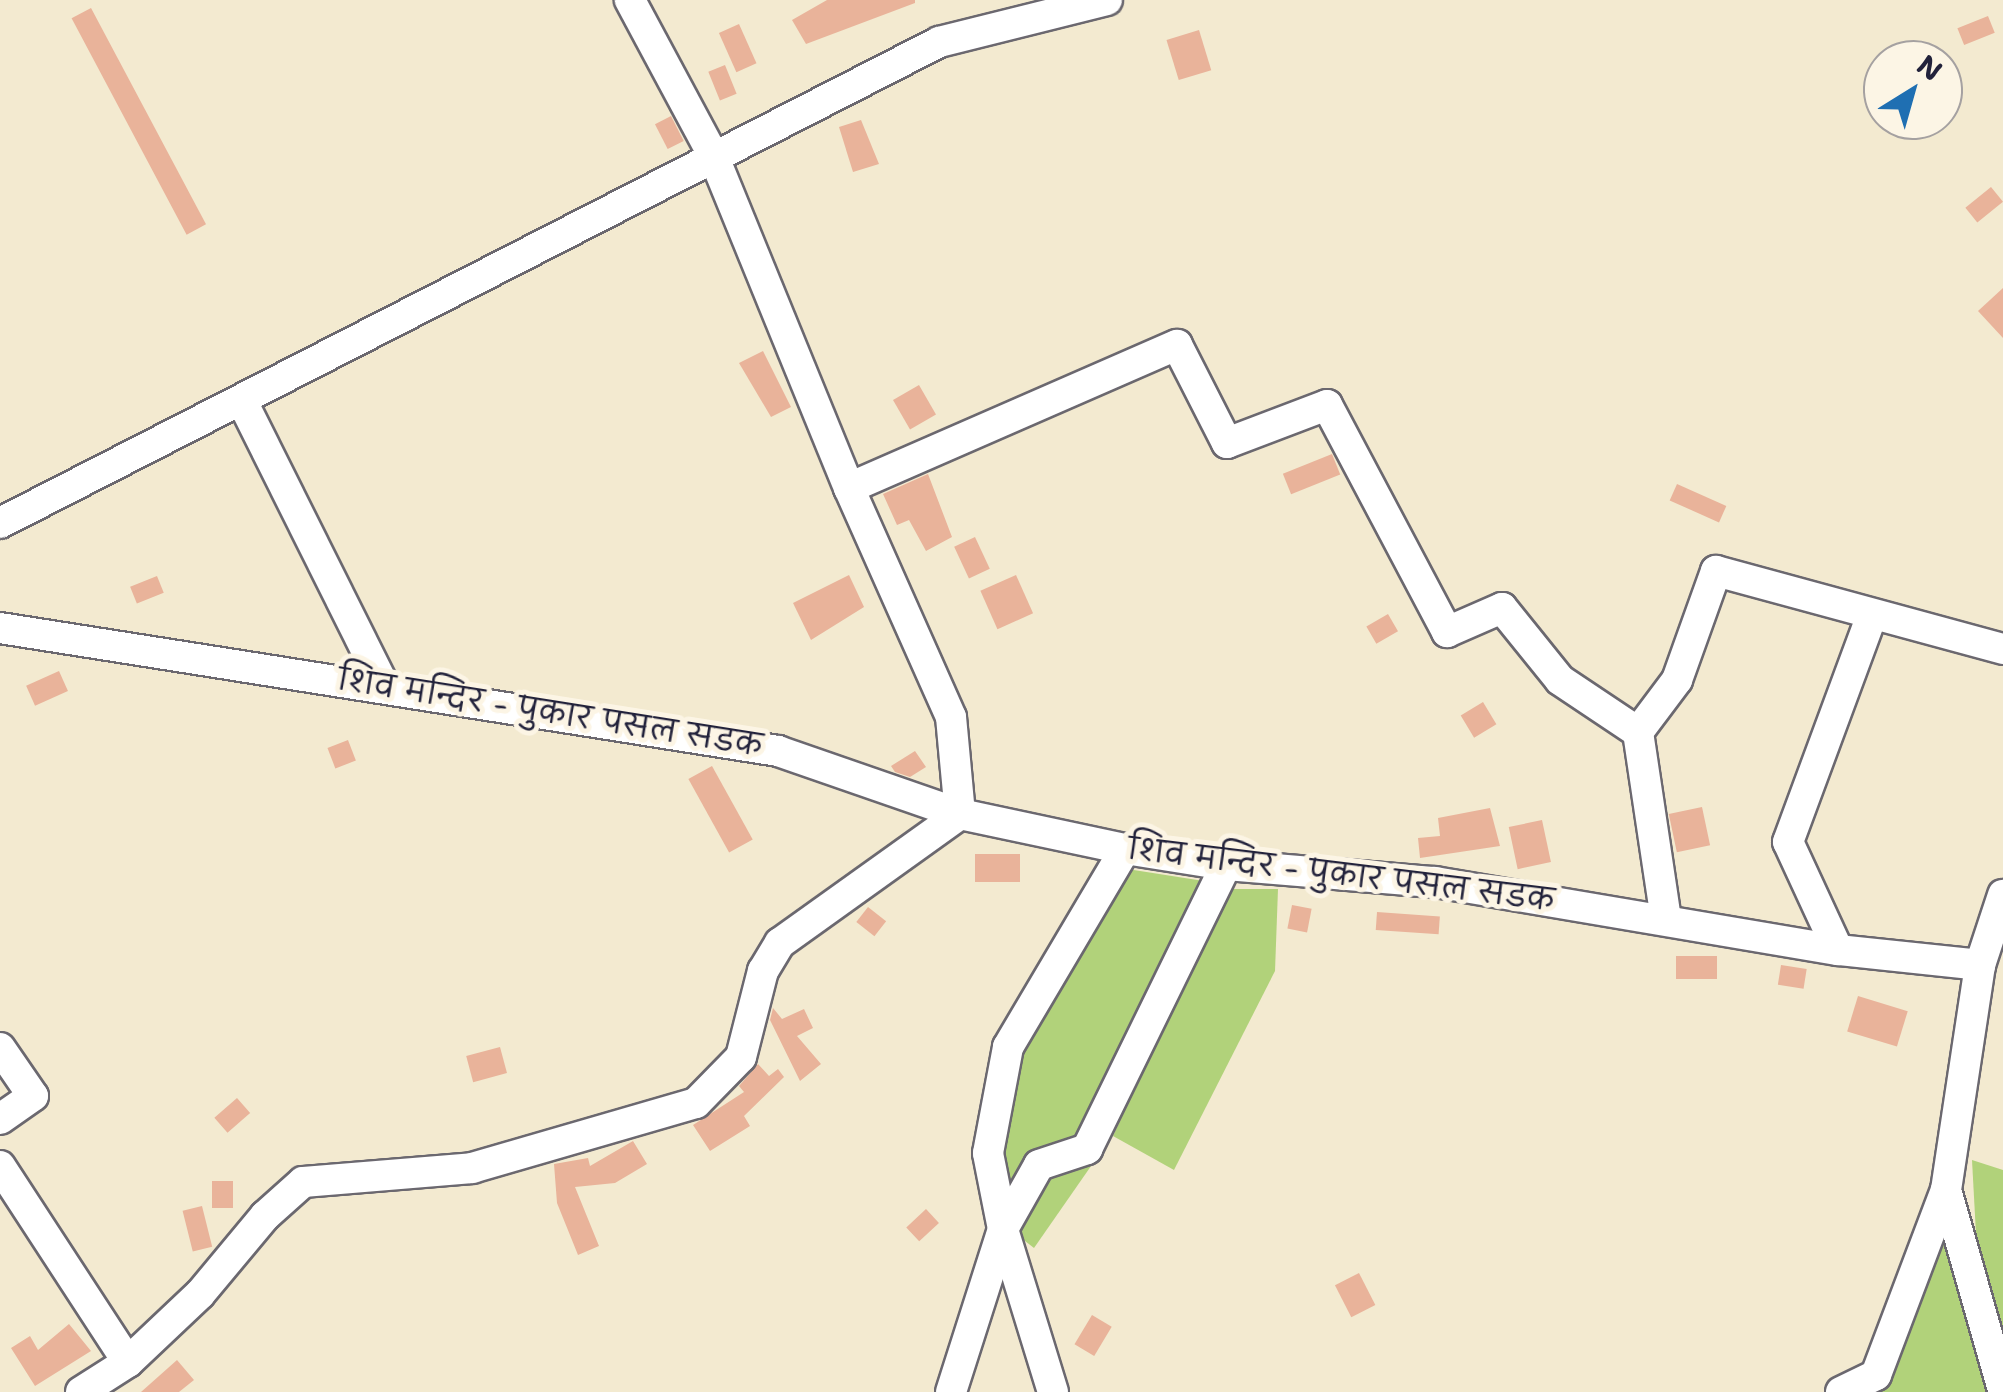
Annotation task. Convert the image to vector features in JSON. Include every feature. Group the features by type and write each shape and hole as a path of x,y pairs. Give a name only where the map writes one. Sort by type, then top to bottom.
{"street":[{"path":"81,1392 128,1362 303,1182 472,1168 696,1102 741,1058 763,970 780,943 960,814 952,717 848,488 713,154 630,0"},
{"path":"0,523 243,403 713,154 939,42 1107,0"},
{"path":"848,488 1178,346 1226,444 1327,406 1447,632 1502,608 1560,680 1638,732"},
{"path":"243,403 382,684"},
{"path":"1666,920 1638,732 1677,680 1716,571 2003,649"},
{"path":"1838,950 1788,842 1872,615"},
{"name":"शिव मन्दिर - पुकार पसल सडक","path":"0,628 382,684 778,750 960,814 1125,849 1226,866 1434,882 1838,950 1980,966"},
{"path":"1053,1392 1003,1229 988,1153 1008,1046 1125,849"},
{"path":"951,1392 1003,1229 1038,1166 1088,1149 1226,866"},
{"path":"1841,1392 1876,1374 1946,1190 1980,966 2003,894"},
{"path":"0,1048 33,1096 0,1118"},
{"path":"0,1166 128,1362"},
{"path":"1946,1190 2003,1390"}],"green space":[{"path":"1121,868 1210,882 1085,1137 1009,1199 997,1154 1018,1054"},
{"path":"1225,889 1278,889 1275,971 1174,1170 1113,1136"},
{"path":"1098,1156 1034,1248 1016,1234 1043,1175"},
{"path":"1972,1160 2003,1170 2003,1330 1976,1234"},
{"path":"1943,1231 1989,1392 1865,1392"}],"building":[{"path":"827,0 915,3 806,44 792,20"},
{"path":"91,8 206,224 187,235 72,18"},
{"path":"1988,16 1995,33 1964,45 1957,28"},
{"path":"739,24 756,63 736,72 719,33"},
{"path":"1199,30 1211,70 1179,80 1166,40"},
{"path":"725,65 737,94 720,100 708,72"},
{"path":"671,116 684,141 668,149 655,124"},
{"path":"861,120 879,164 853,172 839,127"},
{"path":"1991,187 2003,202 1977,223 1965,208"},
{"path":"2003,288 2003,338 1978,311"},
{"path":"763,351 791,407 771,417 739,363"},
{"path":"919,385 936,414 910,429 893,400"},
{"path":"1332,454 1340,474 1291,494 1283,474"},
{"path":"928,474 952,537 926,551 909,520 897,525 883,494"},
{"path":"1677,484 1726,506 1719,522 1670,500"},
{"path":"975,537 990,569 969,578 954,547"},
{"path":"849,575 864,607 811,640 793,603"},
{"path":"1016,575 1033,613 997,629 980,591"},
{"path":"157,576 164,593 137,604 130,587"},
{"path":"1388,614 1398,631 1376,644 1366,626"},
{"path":"59,671 68,691 35,706 26,686"},
{"path":"1483,702 1496,724 1474,738 1461,715"},
{"path":"348,740 356,761 335,768 327,748"},
{"path":"915,751 926,767 910,777 895,772 891,766"},
{"path":"712,766 753,839 729,853 688,779"},
{"path":"1702,807 1710,845 1677,852 1669,814"},
{"path":"1490,808 1500,846 1420,858 1418,838 1440,836 1438,818"},
{"path":"1542,820 1551,862 1518,869 1509,827"},
{"path":"975,854 1020,854 1020,882 975,882"},
{"path":"1292,905 1312,909 1307,932 1287,929"},
{"path":"868,907 886,921 874,936 856,922"},
{"path":"1377,912 1440,916 1439,934 1376,930"},
{"path":"1676,956 1717,956 1717,979 1676,979"},
{"path":"1781,965 1807,969 1804,989 1778,985"},
{"path":"1858,996 1908,1011 1897,1047 1847,1031"},
{"path":"773,1008 782,1019 804,1009 813,1028 797,1036 821,1064 800,1081 770,1020"},
{"path":"500,1047 507,1073 473,1082 466,1056"},
{"path":"758,1064 769,1076 778,1069 784,1077 744,1116 750,1126 710,1151 693,1125 744,1092 739,1086"},
{"path":"237,1098 250,1113 227,1133 214,1118"},
{"path":"633,1141 647,1164 615,1183 575,1187 599,1246 578,1255 557,1203 554,1164 588,1158 590,1166"},
{"path":"212,1181 233,1181 233,1208 212,1208"},
{"path":"202,1206 212,1247 193,1252 183,1211"},
{"path":"926,1209 939,1223 919,1241 906,1227"},
{"path":"1359,1273 1375,1305 1351,1317 1335,1285"},
{"path":"1092,1315 1112,1327 1094,1356 1074,1344"},
{"path":"69,1324 91,1351 35,1386 11,1348 30,1336 38,1350"},
{"path":"177,1360 194,1380 179,1392 141,1392"}]}
